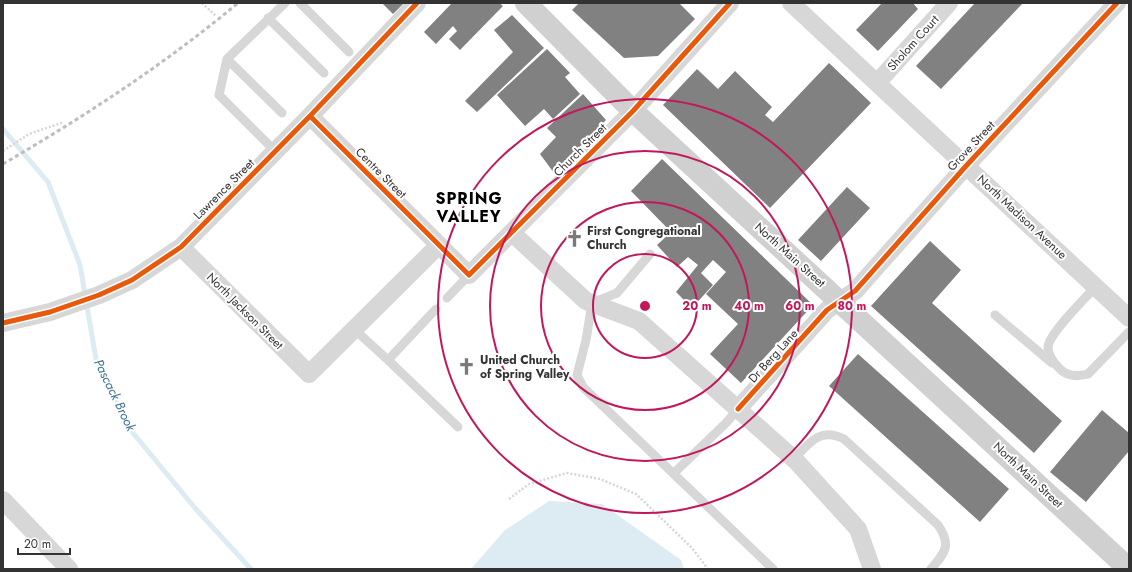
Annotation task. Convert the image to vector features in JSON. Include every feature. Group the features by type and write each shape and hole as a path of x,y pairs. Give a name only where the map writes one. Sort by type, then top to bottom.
{"main road":[{"name":"North Main Street","path":"526,3 632,111 840,301 1129,569"}],"street":[{"name":"Lawrence Street","path":"3,323 50,312 99,295 132,280 181,247 310,116 417,3"},
{"name":"Church Street","path":"469,275 632,111 730,3"},
{"name":"North Madison Avenue","path":"791,3 1129,318"},
{"name":"Sholom Court","path":"877,83 949,3"},
{"name":"Grove Street","path":"840,301 855,291 966,166 1117,3"},
{"name":"Centre Street","path":"310,116 438,245"},
{"path":"512,232 586,301 639,321 794,458 858,529 872,569"},
{"path":"354,329 438,245 469,275"},
{"name":"North Jackson Street","path":"181,247 309,374 354,329"},
{"name":"Dr Berg Lane","path":"738,409 827,310 840,301"},
{"path":"4,502 69,569"}],"lane":[{"path":"275,151 219,95 227,60 268,18 285,3"},
{"path":"300,3 349,52"},
{"path":"268,18 324,73"},
{"path":"227,60 282,113"},
{"path":"650,254 617,293 592,303 586,340 577,376 583,387 774,569"},
{"path":"447,298 469,275"},
{"path":"1062,371 1054,362 1048,347 1061,325 1096,286"},
{"path":"388,360 436,309"},
{"path":"995,315 1070,376 1078,377 1088,374 1129,332"},
{"path":"354,329 458,427"},
{"path":"674,473 726,423 738,409"},
{"path":"794,458 808,443 824,434 836,434 844,439 938,525 943,533 946,544 944,555 931,569"}],"path":[{"path":"202,3 216,16"},
{"path":"3,151 29,134 64,122"},
{"path":"509,499 530,484 567,473 600,479 636,494 692,548 708,569"}],"shaded area":[{"path":"549,501 602,504 681,560 684,569 471,569 504,531"}],"building":[{"path":"382,3 404,3 393,14"},
{"path":"452,3 499,3 503,6 460,50 449,39 457,31 453,26 436,44 424,32"},
{"path":"579,3 679,3 695,19 658,56 624,58 572,10"},
{"path":"882,3 913,3 918,9 878,51 856,30"},
{"path":"975,3 1023,3 941,89 916,66"},
{"path":"512,15 544,48 477,112 465,101 513,52 494,30"},
{"path":"547,49 570,73 565,77 580,94 553,119 544,109 525,126 497,95"},
{"path":"829,63 871,103 770,208 663,105 697,69 718,89 735,71 772,107 765,115 773,122"},
{"path":"583,94 606,120 554,173 540,154 556,137 547,128"},
{"path":"662,159 813,305 741,383 710,354 738,324 706,294 726,272 713,260 701,273 713,285 692,308 676,292 698,265 688,257 677,267 657,245 671,232 631,191"},
{"path":"847,187 870,208 821,261 798,240"},
{"path":"930,241 961,270 932,303 1062,421 1034,453 871,306"},
{"path":"858,354 1009,489 980,522 829,386"},
{"path":"1102,410 1129,433 1129,451 1086,502 1050,472"}],"waterway":[{"name":"Pascack Brook","path":"3,129 48,182 80,265 96,359 133,433 195,508 251,569"}],"railway":[{"path":"3,164 124,88 182,47 238,3"}],"cycle path":[{"path":"3,323 50,312 99,295 132,280 181,247 310,116 417,3"},
{"path":"310,116 469,275 633,111 730,3"},
{"path":"738,409 827,310 855,291 966,166 1117,3"}],"place":[{"name":"First Congregational Church","path":"574,238"},
{"name":"United Church of Spring Valley","path":"467,367"}],"district":[{"name":"SPRING VALLEY","path":"469,207"}]}
